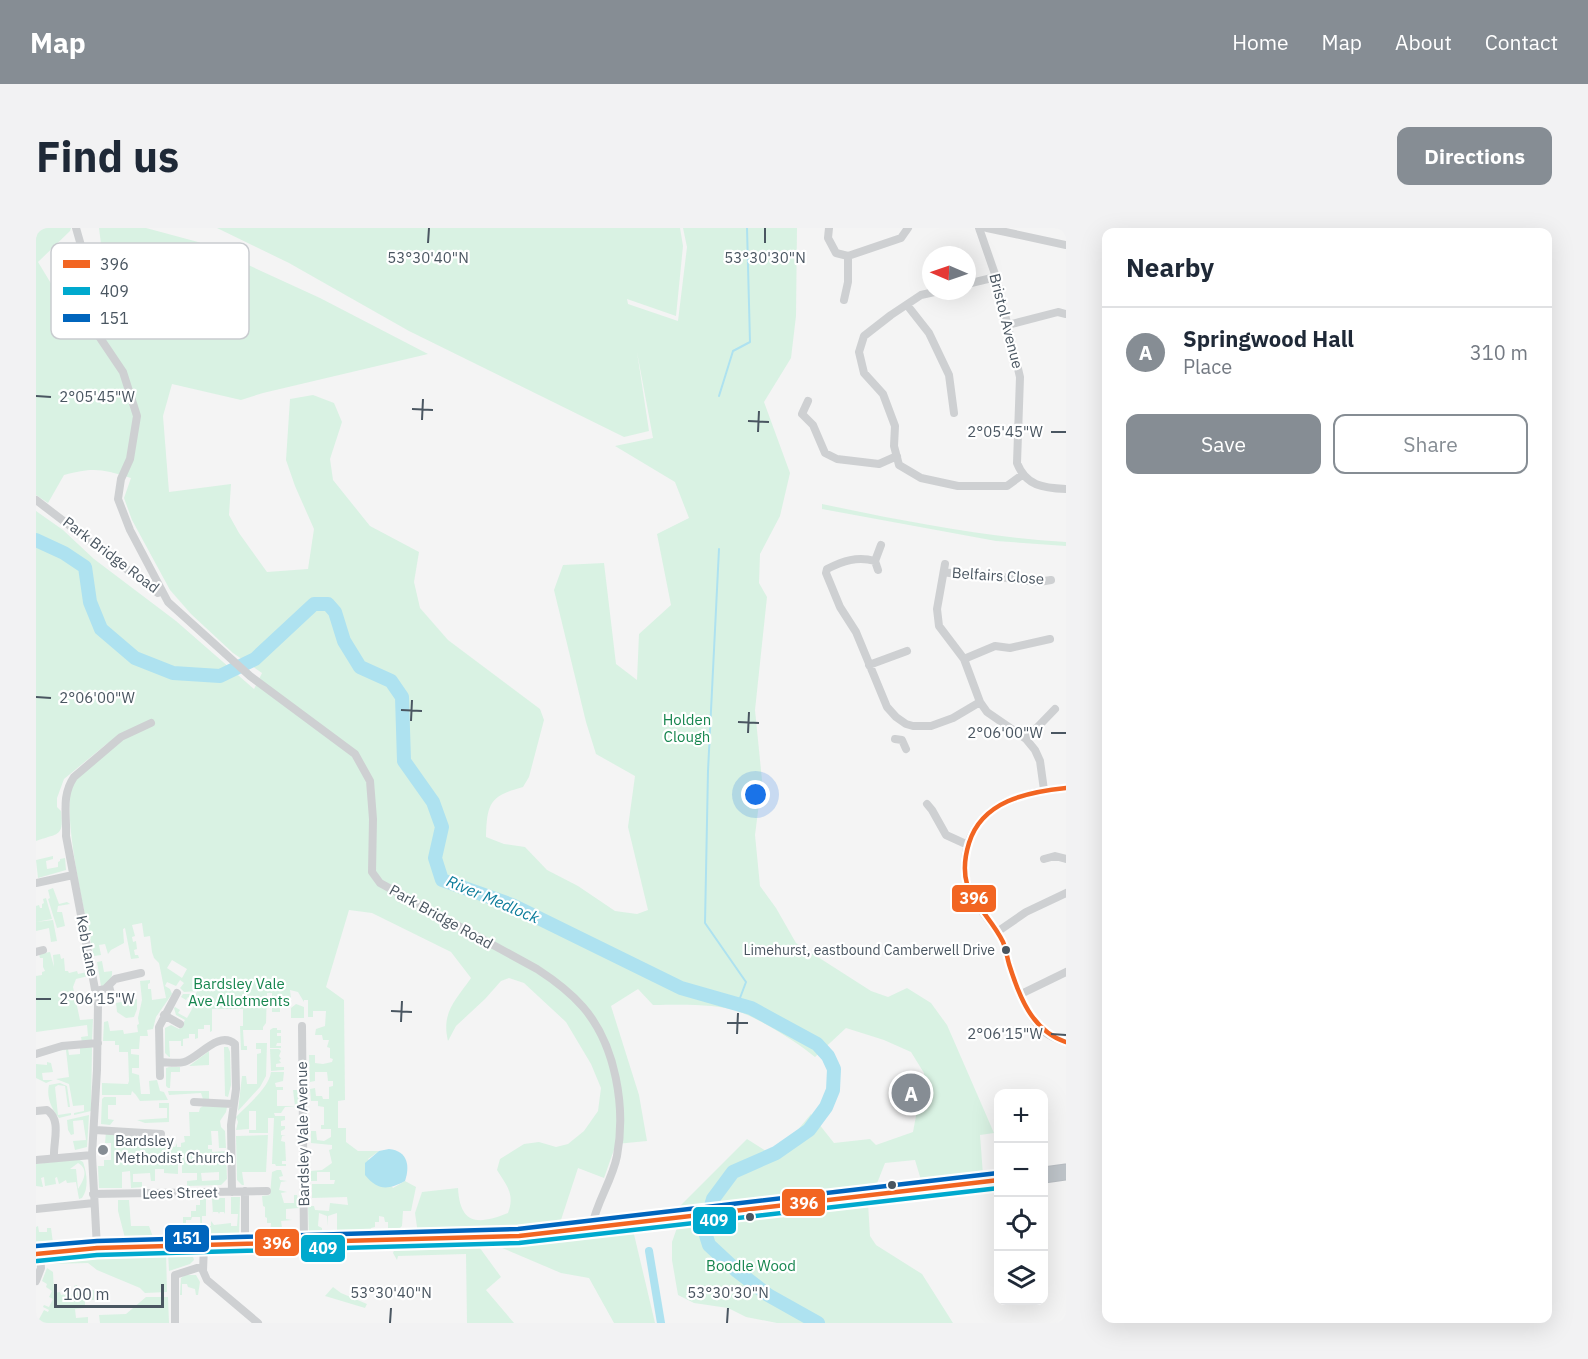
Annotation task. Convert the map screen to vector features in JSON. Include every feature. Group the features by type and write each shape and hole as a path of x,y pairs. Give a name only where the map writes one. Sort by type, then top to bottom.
{"highway":[{"path":"1048,1174 1066,1172"},
{"path":"38,1254 97,1248 519,1236 994,1181"}],"street":[{"path":"76,228 80,243"},
{"path":"829,228 828,238 836,253 848,256 901,238 908,228"},
{"name":"Bristol Avenue","path":"980,228 996,278 1020,377 1016,455 1022,475"},
{"path":"987,228 1066,245"},
{"path":"844,300 848,282 848,256"},
{"path":"976,282 996,278"},
{"path":"922,296 864,336 859,352 864,373 883,394 895,426 894,446 899,465 921,478 958,486 1007,486 1022,475 1039,487 1066,489"},
{"path":"907,305 929,333 949,375 954,413"},
{"path":"1008,325 1058,312 1066,314"},
{"path":"101,339 123,372 137,416 130,459 121,479 118,499 130,530 161,591"},
{"path":"808,401 802,414 813,425 825,453 837,459 879,464 897,456"},
{"name":"Park Bridge Road","path":"36,500 89,538 158,593 161,591 168,602 250,676 355,754 370,781 372,872 380,883 537,969 562,986 585,1009 609,1057 620,1101 617,1156 612,1175 596,1209 592,1226"},
{"path":"881,544 876,565 864,559 845,560 827,569 826,573 840,607 856,632 887,707 906,724 923,727 953,718 980,702"},
{"name":"Belfairs Close","path":"964,659 939,626 937,619 944,568 957,575 980,574 1040,582 1051,580"},
{"path":"1044,790 1035,750 1026,739 987,712 980,702 964,659 995,646 1010,648 1050,639"},
{"path":"869,665 906,651"},
{"path":"1026,739 1055,709"},
{"name":"Keb Lane","path":"97,1248 92,1155 98,1043 96,991 66,836 64,810 69,785 80,772 121,737 151,723"},
{"path":"906,724 898,739 906,749"},
{"path":"1066,788 1025,794 1004,802 990,811 980,820 968,845 964,862 968,887 986,919 1004,943 1021,994 1039,1026 1046,1033 1066,1042"},
{"path":"938,802 929,806 946,835 968,845"},
{"path":"1044,859 1055,856 1066,859"},
{"path":"36,883 74,875"},
{"path":"997,932 1026,912 1066,893"},
{"path":"1021,994 1066,972"},
{"path":"96,991 105,989 115,980 138,974 138,985"},
{"path":"109,986 112,998"},
{"path":"160,1076 159,1027 177,993"},
{"path":"164,1014 180,1024"},
{"name":"Bardsley Vale Avenue","path":"302,1026 304,1243"},
{"path":"160,1062 186,1062 215,1043 225,1040 232,1042 236,1048 236,1089 231,1125 232,1192"},
{"path":"36,1054 62,1046 98,1043"},
{"path":"194,1102 233,1104"},
{"path":"36,1111 47,1110 54,1117 56,1130 54,1157"},
{"path":"95,1130 161,1134"},
{"path":"36,1160 92,1155"},
{"path":"245,1191 245,1244"},
{"name":"Lees Street","path":"36,1209 94,1199 267,1191"},
{"path":"204,1245 205,1276 212,1286 258,1323"},
{"path":"36,1281 41,1268 38,1254"},
{"path":"175,1323 175,1275 203,1266"}],"green space":[{"path":"36,228 71,228 58,243 51,243 51,249 38,262 51,283 51,339 249,339 249,265 320,298 428,354 241,400 172,384 163,416 169,492 231,484 229,515 267,572 308,569 314,529 286,460 290,399 313,395 334,403 342,422 330,459 333,480 370,526 419,552 414,582 420,608 448,640 540,709 544,720 529,777 523,787 503,794 493,803 489,809 486,837 504,844 525,847 547,870 578,886 615,911 637,914 648,910 628,827 635,776 596,754 554,590 563,565 604,563 616,664 637,680 639,634 671,605 657,534 689,518 675,482 615,446 653,438 637,352 649,431 624,437 409,331 289,263 217,228 680,228 683,246 676,316 627,299 628,304 678,321 687,247 683,228 797,228 796,316 791,358 764,402 790,473 780,516 760,554 759,583 767,597 755,710 762,780 755,835 760,886 796,943 871,991 888,997 907,988 931,1003 947,1025 994,1133 980,1135 983,1175 921,1180 915,1160 885,1163 876,1186 678,1208 747,1139 766,1151 791,1138 811,1114 834,1143 870,1139 876,1145 913,1132 924,1073 911,1052 884,1040 846,1028 815,1057 779,1032 740,1012 709,1006 653,1005 638,989 611,1006 639,1095 647,1141 616,1144 604,1178 578,1168 560,1223 493,1232 418,1234 415,1213 422,1192 458,1188 462,1209 472,1219 488,1219 508,1213 511,1201 507,1186 497,1170 500,1159 524,1144 539,1142 556,1147 568,1144 584,1131 598,1111 601,1088 591,1064 566,1022 524,983 509,978 501,981 456,1026 448,1041 446,1031 448,1014 471,978 451,952 372,913 349,910 326,987 344,1000 345,1100 338,1101 338,1128 346,1128 346,1142 358,1151 379,1151 368,1159 393,1188 405,1181 416,1187 411,1211 403,1211 400,1228 388,1228 388,1222 385,1222 384,1217 379,1216 379,1222 375,1222 375,1227 371,1228 371,1236 337,1235 337,1213 328,1216 328,1226 327,1216 319,1213 318,1226 322,1228 322,1236 309,1236 308,1206 314,1206 315,1210 329,1211 330,1203 348,1205 347,1197 312,1198 312,1184 334,1184 335,1180 330,1180 330,1172 317,1172 317,1181 311,1181 311,1171 322,1170 332,1163 329,1150 332,1149 332,1145 311,1143 311,1131 316,1131 317,1140 324,1141 331,1137 331,1129 321,1129 321,1125 324,1125 324,1107 318,1106 318,1101 311,1101 310,1089 315,1088 316,1096 329,1099 329,1087 333,1086 333,1081 328,1081 327,1072 315,1072 315,1081 310,1082 309,1055 315,1055 315,1063 332,1062 333,1059 330,1058 330,1048 327,1047 329,1040 323,1040 322,1035 315,1035 316,1029 325,1026 326,1011 313,1011 313,1017 308,1017 308,1000 304,1002 298,992 290,990 291,999 283,996 280,999 278,1006 280,1006 280,1012 272,1012 272,993 267,993 266,1023 263,1030 243,1030 244,1046 247,1046 247,1050 241,1050 240,1026 243,1026 243,1009 212,1009 212,1031 210,1032 210,1025 204,1025 204,1029 198,1029 198,1038 195,1039 195,1034 189,1034 189,1038 183,1039 183,1046 181,1046 181,1041 169,1041 169,1057 165,1053 165,1028 171,1025 179,1029 185,1020 176,1015 174,1008 180,1010 178,1013 187,1018 196,1002 188,997 186,1000 181,997 183,994 196,994 197,991 184,992 180,988 184,983 180,980 176,986 167,982 165,986 172,994 156,1017 153,1029 147,1030 148,1036 140,1036 139,1049 131,1049 131,1054 139,1055 139,1068 132,1068 132,1073 139,1075 141,1094 150,1094 149,1081 157,1080 160,1091 164,1092 168,1100 140,1101 132,1091 131,1095 102,1095 102,1083 128,1084 129,1081 128,1052 119,1052 119,1045 115,1045 115,1041 103,1041 104,1022 108,1021 110,1031 123,1030 124,1034 138,1032 137,1025 142,1000 140,981 150,980 148,989 151,989 152,1000 166,998 159,963 152,952 150,936 144,937 142,923 132,925 135,936 132,937 133,942 136,941 137,949 134,950 135,955 139,958 131,959 125,928 123,929 124,943 108,954 105,944 99,945 101,955 94,956 72,841 70,798 76,779 109,742 64,779 57,798 62,826 55,835 36,841 36,511 63,530 94,559 176,621 254,689 262,673 233,653 191,614 170,590 132,520 124,498 131,478 91,470 64,475 48,503 36,495","holes":["172,960 187,969 182,978 167,968"]},
{"path":"99,228 146,228 200,243 101,243"},
{"path":"822,504 974,532 1066,542 1066,546 996,541 822,509"},
{"path":"53,856 53,859 46,861 47,869 58,867 60,859 65,858 66,870 38,878 36,860"},
{"path":"53,888 59,904 67,902 70,904 58,906 57,912 62,912 65,926 57,928 48,899 50,898 48,890"},
{"path":"46,898 52,919 36,922 36,906 39,905 42,908 43,899"},
{"path":"53,920 57,941 51,942 49,928 36,931 36,922"},
{"path":"50,952 54,967 53,955 60,954 61,959 64,958 65,971 69,973 77,971 78,974 87,972 88,976 76,979 73,987 80,1020 93,1019 92,1040 82,1043 81,1037 88,1036 87,1025 36,1032 36,976 42,975 45,971 43,958 40,958 39,954"},
{"path":"102,961 104,972 112,971 112,974 108,983 101,986 97,962"},
{"path":"137,999 134,1017 126,1018 117,1012 116,1003"},
{"path":"296,1004 304,1007 304,1018 291,1018 291,1008"},
{"path":"273,1028 281,1030 277,1036 281,1036 281,1043 277,1043 276,1046 281,1046 281,1048 270,1048 270,1030"},
{"path":"256,1043 267,1043 266,1076 260,1087 238,1111 242,1076 246,1076 247,1084 257,1084 257,1054 261,1053 261,1049 256,1049"},
{"path":"91,1046 91,1111 74,1115 74,1113 84,1111 84,1105 73,1106 69,1084 56,1079 69,1077 66,1050 56,1051 68,1049 69,1055 80,1054 80,1048"},
{"path":"224,1047 228,1047 230,1052 231,1085 228,1097 225,1096"},
{"path":"270,1049 281,1051 279,1060 281,1063 276,1064 276,1067 284,1067 284,1070 271,1071"},
{"path":"209,1051 209,1065 189,1066"},
{"path":"47,1062 51,1063 53,1072 42,1073 43,1080 53,1080 46,1083 36,1078 36,1064 47,1065"},
{"path":"180,1067 180,1072 171,1072 170,1088 168,1088 166,1068"},
{"path":"271,1072 284,1072 283,1081 275,1083 276,1087 283,1087 283,1090 277,1090 277,1106 295,1106 293,1090 298,1090 298,1106 285,1107 281,1113 274,1113 275,1116 285,1116 285,1120 281,1121 281,1126 285,1126 285,1129 281,1131 281,1135 286,1136 282,1136 281,1141 285,1142 286,1161 282,1161 282,1164 286,1166 272,1164 274,1118 268,1118 268,1133 249,1133 249,1130 256,1130 256,1111 249,1111 249,1129 236,1130 238,1122 236,1117 262,1090"},
{"path":"60,1083 67,1086 70,1107 68,1107 65,1086 58,1085 55,1087 58,1115 71,1113 71,1115 59,1118 50,1103 48,1090 49,1085"},
{"path":"168,1091 209,1091 209,1099 203,1099 201,1093 169,1095"},
{"path":"104,1097 116,1097 116,1105 108,1105 108,1119 114,1120 110,1125 101,1124"},
{"path":"159,1103 169,1103 169,1122 145,1123 137,1120 167,1118 167,1108 159,1108"},
{"path":"203,1106 227,1107 220,1121 225,1131 226,1148 219,1148 218,1131 211,1131 212,1145 208,1145 208,1149 212,1149 212,1152 226,1151 227,1179 221,1185 187,1186 187,1181 197,1180 197,1173 182,1173 182,1164 178,1164 178,1174 164,1173 164,1169 155,1169 155,1181 151,1181 150,1173 133,1174 133,1182 142,1182 142,1187 131,1188 130,1171 122,1172 122,1188 99,1188 98,1166 104,1166 104,1160 111,1160 111,1143 105,1143 106,1132 152,1137 156,1145 175,1147 177,1143 177,1147 181,1147 181,1143 185,1142 184,1136 190,1136 189,1112 199,1112","holes":["219,1172 219,1180 202,1181 201,1173"]},
{"path":"89,1115 87,1147 75,1150 73,1141 86,1140 83,1120 73,1121 74,1134 71,1135 67,1120"},
{"path":"268,1135 266,1172 242,1172 244,1185 242,1185 237,1180 236,1136"},
{"path":"78,1159 83,1162 87,1181 82,1198 79,1199 76,1182 67,1183 66,1180 59,1184 57,1177 55,1178 56,1184 45,1186 44,1177 41,1178 43,1187 36,1186 36,1164","holes":["78,1163 84,1175 78,1189 76,1169 70,1169"]},
{"path":"281,1170 283,1176 279,1177 280,1180 287,1181 281,1182 279,1190 287,1192 281,1193 284,1203 294,1203 294,1195 297,1195 299,1208 286,1209 286,1219 292,1220 281,1221 283,1234 270,1234 271,1223 267,1223 265,1217 262,1196 270,1195 272,1172"},
{"path":"231,1197 240,1197 239,1235 201,1237 200,1217 186,1220 186,1229 183,1230 183,1217 191,1217 191,1211 196,1211 196,1205 200,1205 200,1198 206,1198 206,1216 202,1216 202,1226 211,1226 211,1221 214,1225 231,1223 231,1226 237,1226 238,1214 231,1214"},
{"path":"212,1198 225,1198 225,1214 224,1212 219,1214 213,1212 213,1215"},
{"path":"118,1200 129,1200 131,1226 149,1226 153,1237 125,1238 118,1211"},
{"name":"Boodle Wood","path":"868,1203 870,1236 876,1245 922,1274 953,1323 777,1323 746,1317 728,1308 694,1303 678,1295 672,1260 672,1242 679,1222"},
{"path":"38,1226 39,1232 47,1232 47,1228 51,1228 53,1243 36,1245 36,1227"},
{"path":"633,1230 655,1323 614,1323 589,1278 561,1273 500,1247 498,1243"},
{"path":"477,1244 501,1277 486,1290 514,1323 467,1323 466,1254 398,1256 397,1260 393,1253 395,1248"},
{"path":"166,1251 167,1292 145,1293 140,1288 97,1270 88,1263 48,1264 97,1255"},
{"path":"188,1251 192,1253 194,1260 190,1264 169,1271 168,1252"},
{"path":"47,1268 53,1272 54,1293 60,1292 61,1295 68,1294 69,1296 74,1293 74,1286 77,1285 78,1294 89,1294 89,1290 94,1290 94,1300 85,1300 85,1308 75,1309 76,1318 88,1317 88,1323 37,1323 44,1310 48,1312 49,1310 43,1307 44,1305 49,1307 53,1299 49,1297 52,1291 42,1281"},
{"path":"185,1275 196,1275 200,1282 198,1295 195,1289 182,1284 182,1295 180,1295 181,1278"},
{"path":"333,1287 367,1304 365,1308 325,1296"},
{"path":"146,1297 168,1297 169,1323 100,1323 99,1315 126,1314"}],"water":[{"path":"389,1149 404,1156 407,1175 405,1181 393,1186 379,1186 365,1175 365,1163 379,1151"}],"waterway":[{"path":"719,396 733,351 750,342 747,228"},
{"name":"River Medlock","path":"36,540 64,553 85,567 90,602 101,629 135,658 173,673 220,676 255,659 314,604 328,604 335,612 344,641 360,667 391,681 402,697 404,761 433,802 442,827 435,858 442,880 512,905 681,988 751,1008 817,1044 828,1056 834,1069 833,1090 826,1107 809,1130 776,1153 733,1172 713,1199 704,1229 709,1245 737,1271 768,1295 818,1323"},
{"path":"719,549 708,771 705,923 746,982 737,1006"},
{"path":"649,1251 661,1323"}],"transit line":[{"name":"396","path":"1066,788 1036,792 995,808 975,829 969,843 965,868 970,892 1003,942 1017,988 1028,1011 1044,1030 1066,1042"},
{"name":"151","path":"36,1246 97,1241 518,1229 994,1173"},
{"name":"396","path":"36,1254 97,1248 519,1236 994,1181"},
{"name":"409","path":"37,1261 97,1255 519,1243 994,1189"}],"place":[{"name":"Limehurst, eastbound Camberwell Drive","path":"1006,950"},
{"name":"Springwood Hall","path":"911,1093"},
{"name":"Bardsley Methodist Church","path":"103,1150"}],"park label":[{"name":"Holden Clough","path":"687,728"},
{"name":"Bardsley Vale Ave Allotments","path":"239,992"}]}
